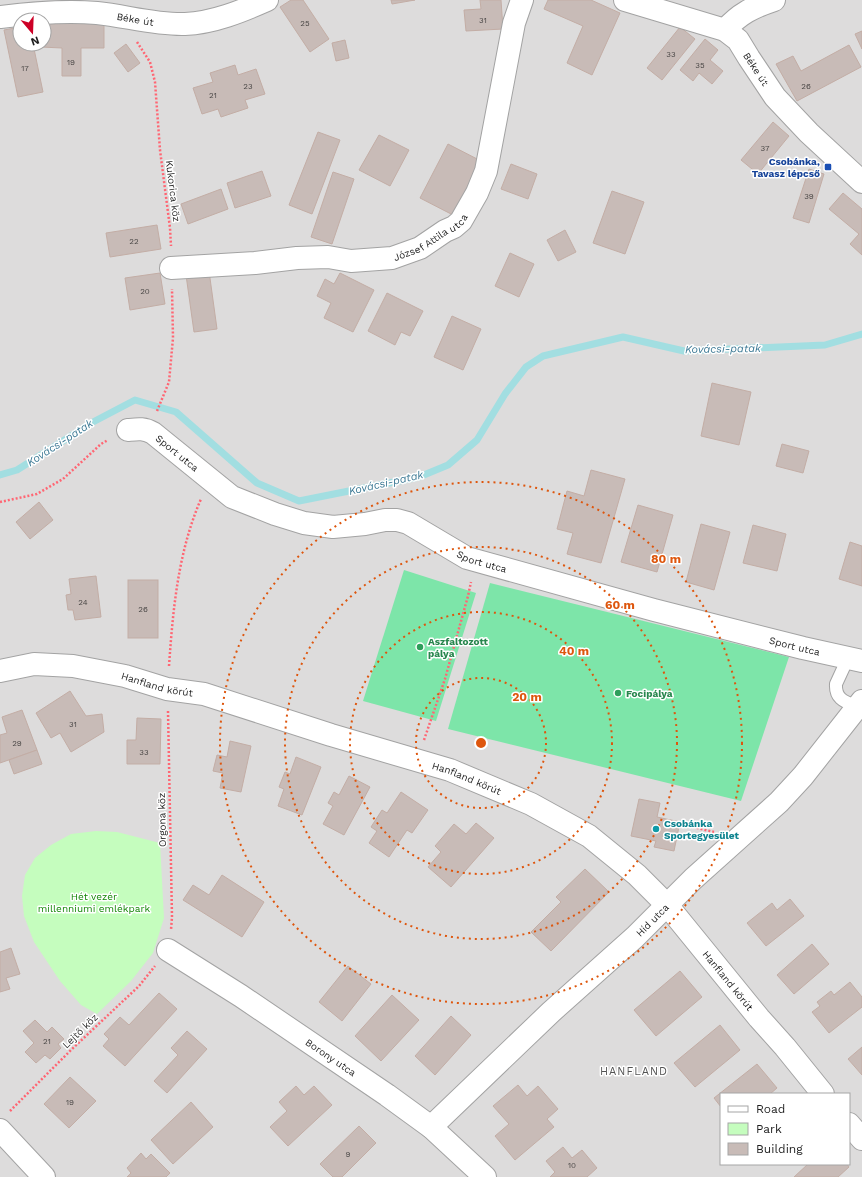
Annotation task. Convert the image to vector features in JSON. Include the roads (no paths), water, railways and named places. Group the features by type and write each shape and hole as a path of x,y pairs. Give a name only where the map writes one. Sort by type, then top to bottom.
{"street":[{"name":"Béke út","path":"0,18 57,12 97,13 167,23 186,24 216,19 267,0"},
{"name":"József Attila utca","path":"171,268 297,258 328,257 351,260 392,258 420,248 445,231 454,227 461,221 477,193 486,171 514,23 522,0"},
{"name":"Béke út","path":"624,0 725,30 738,40 775,97 809,133 862,182"},
{"path":"725,30 734,0"},
{"path":"725,30 746,11 774,0"},
{"name":"Sport utca","path":"128,430 140,428 150,432 232,497 304,523 333,526 397,520 408,523 468,558 654,610 803,648 855,659"},
{"name":"Hanfland körút","path":"0,671 34,664 74,666 125,676 167,689 204,694 331,736 450,770 531,804 589,836 637,875 667,905 822,1093"},
{"name":"Híd utca","path":"431,1127 551,1012 635,937 693,879 779,802 803,776 860,704"},
{"name":"Borony utca","path":"168,950 248,1000 387,1095 431,1127 485,1177"},
{"path":"3,1123 44,1177"},
{"path":"850,1125 862,1139"}],"lane":[{"path":"855,659 836,684 836,689 837,694 841,699 860,704"}],"waterway":[{"name":"Kovácsi-patak","path":"0,475 17,470 93,422 135,400 176,412 257,483 299,501 419,477 448,465 477,440 505,394 526,367 543,356 623,337 684,351 825,345 862,334"}],"place":[{"name":"Csobánka, Tavasz lépcső","path":"828,167"},
{"name":"Aszfaltozott pálya","path":"420,647"},
{"name":"Focipálya","path":"618,693"},
{"name":"Csobánka Sportegyesület","path":"656,829"}],"district":[{"name":"HANFLAND","path":"634,1071"}],"park label":[{"name":"Hét vezér millenniumi emlékpark","path":"94,902"}]}
